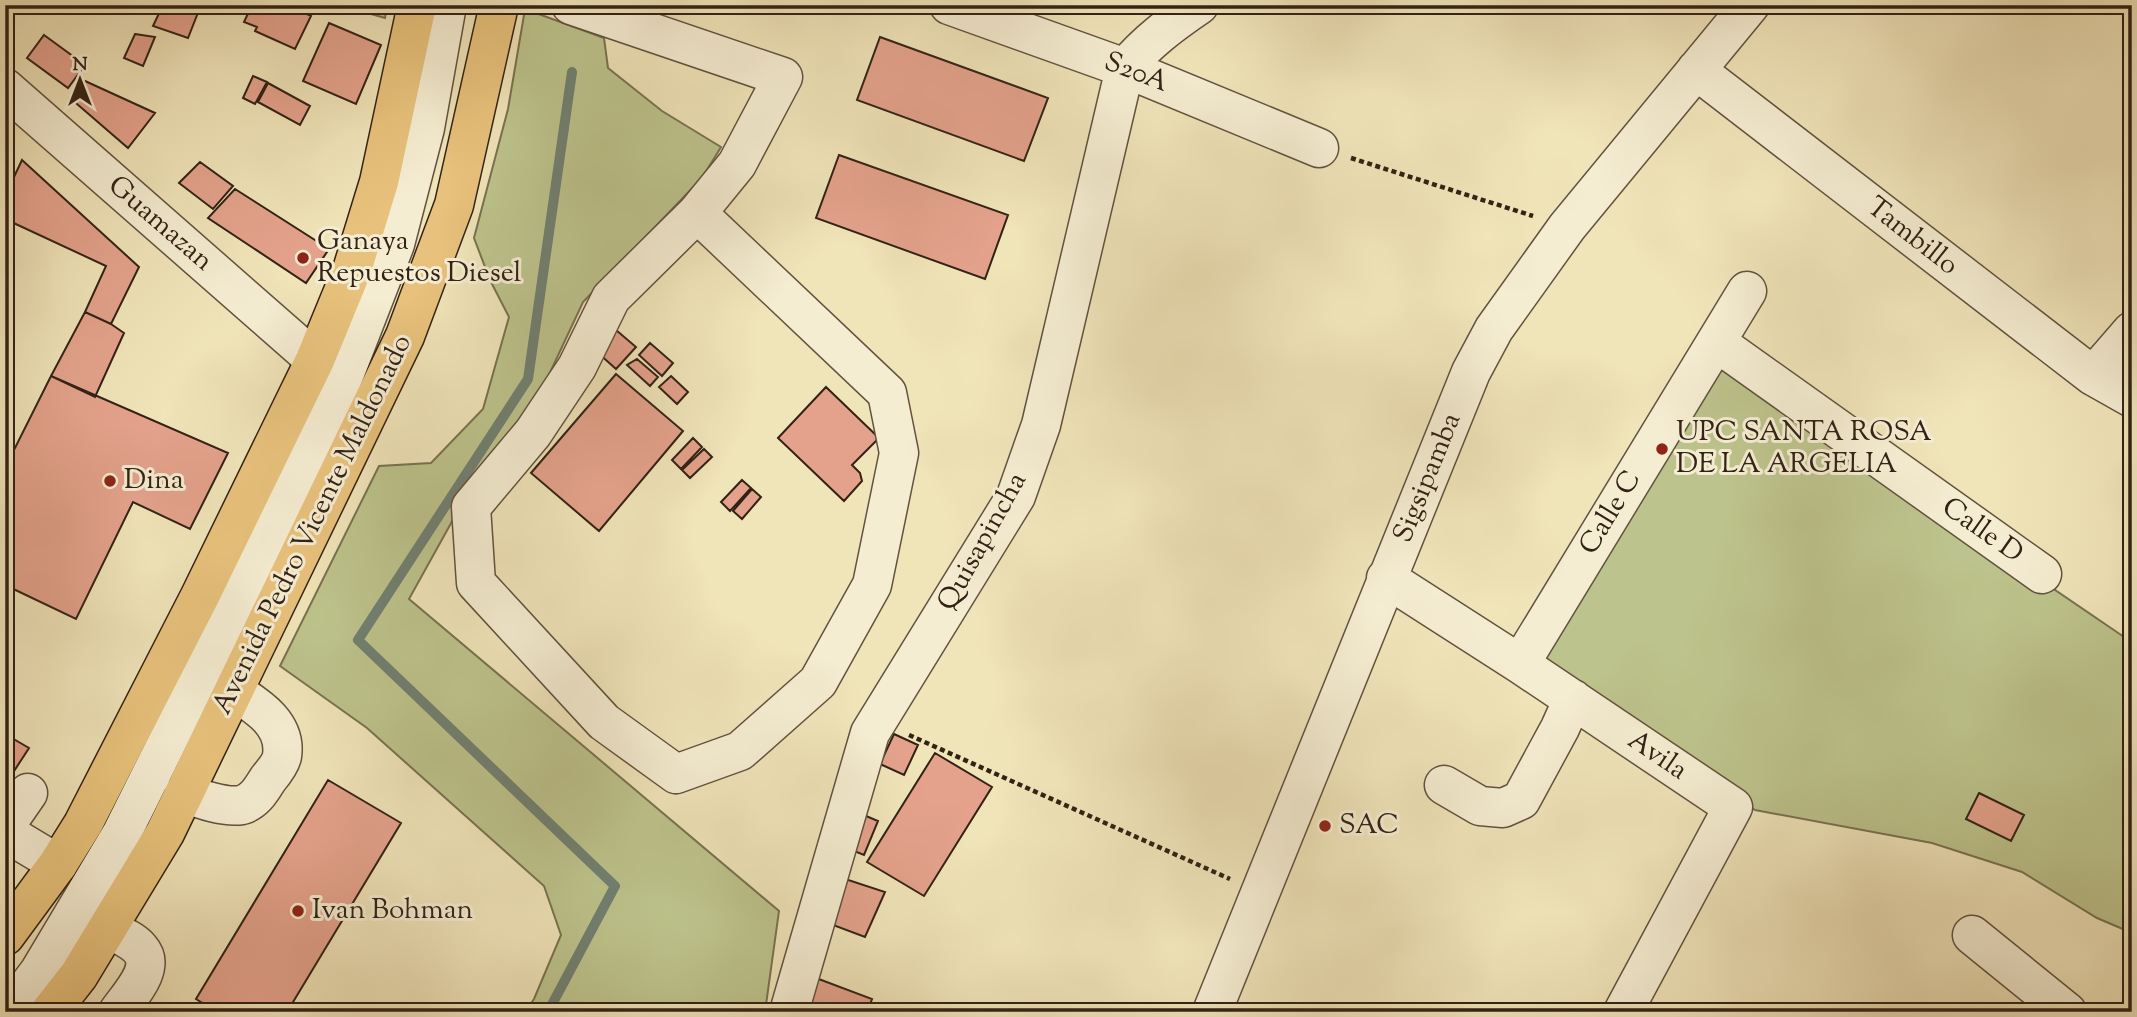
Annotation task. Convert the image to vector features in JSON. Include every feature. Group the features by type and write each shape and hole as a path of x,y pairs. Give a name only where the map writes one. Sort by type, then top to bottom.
{"main road":[{"path":"5,936 58,864 83,824 315,360 352,270 379,182 417,5"},
{"name":"Avenida Pedro Vicente Maldonado","path":"50,1012 79,975 165,833 405,336 454,205 499,5"}],"street":[{"path":"9,1012 39,972 122,833 307,461 340,386 395,244 425,128 447,5"},
{"path":"44,1012 86,952 146,837 377,366 426,235 464,110 484,5"},
{"path":"571,5 783,77 737,164 697,213 611,298 577,367 533,433 471,506 477,583 604,722 676,774 740,751 818,682 872,585 899,453 887,393 697,213"},
{"name":"S20A","path":"949,5 1125,68 1320,148"},
{"name":"Quisapincha","path":"789,1012 870,733 1016,496 1041,425 1125,68 1145,45 1199,5"},
{"name":"Sigsipamba","path":"1212,1012 1471,372 1494,329 1567,227 1750,5"},
{"name":"Tambillo","path":"1696,70 2093,376 2132,398"},
{"name":"Guamazan","path":"5,88 315,360"},
{"name":"Calle C","path":"1520,664 1747,291"},
{"path":"2093,376 2132,331"},
{"name":"Calle D","path":"1716,341 2042,574"},
{"name":"Avila","path":"1386,578 1733,807 1622,1012"},
{"path":"184,793 202,800 238,806 258,795 282,758 280,732 274,723 268,715 234,691"},
{"path":"1444,785 1480,806 1503,808 1521,800 1573,699"},
{"path":"27,793 10,820 10,832 18,840 58,864"},
{"path":"108,928 140,948 145,959 145,972 118,1012"},
{"path":"1972,935 2067,1012"}],"path":[{"path":"1320,148 1567,227"},
{"path":"878,721 1260,892"}],"green space":[{"path":"339,5 387,5 385,18"},
{"path":"525,9 604,38 608,68 662,111 721,147 702,178 583,302 532,411 460,507 409,599 779,911 765,1012 525,1012 534,999 561,935 544,886 367,728 280,666 379,466 431,463 483,409 509,317 490,280 474,238 508,109"},
{"path":"1719,361 2130,641 2132,933 2097,918 2022,872 1932,843 1755,810 1531,660"}],"building":[{"path":"163,5 201,5 188,38 153,26"},
{"path":"252,5 289,5 311,16 295,49 255,31 257,27 244,22"},
{"path":"329,23 381,45 356,104 303,81"},
{"path":"135,34 155,37 143,66 124,58"},
{"path":"44,35 85,65 68,88 27,58"},
{"path":"880,37 1048,98 1024,161 857,100"},
{"path":"253,76 267,82 255,104 243,98"},
{"path":"85,81 155,113 128,148 70,98"},
{"path":"268,83 310,106 300,125 258,102"},
{"path":"5,147 13,155 5,169"},
{"path":"839,155 1008,215 985,279 816,218"},
{"path":"22,160 139,267 111,324 85,312 106,266 5,219 5,196"},
{"path":"200,162 233,186 213,209 179,183"},
{"path":"235,189 329,249 306,283 208,218"},
{"path":"85,312 124,333 95,397 51,376"},
{"path":"616,330 636,347 616,369 597,352"},
{"path":"650,343 673,363 662,376 639,355"},
{"path":"637,359 658,377 650,386 627,365"},
{"path":"616,374 683,431 599,531 531,473"},
{"name":"Dina","path":"51,376 228,453 190,529 133,502 76,619 5,585 5,458 9,460"},
{"path":"671,376 688,392 677,404 659,387"},
{"path":"826,387 879,438 852,465 860,473 862,481 844,501 778,438"},
{"path":"693,438 702,447 681,469 672,460"},
{"path":"704,449 712,457 690,478 682,470"},
{"path":"742,480 751,488 730,511 721,502"},
{"path":"752,489 761,497 742,519 733,511"},
{"path":"5,734 29,748 5,785"},
{"path":"894,734 918,745 904,775 880,764"},
{"path":"935,753 992,787 924,896 867,862"},
{"name":"Ivan Bohman","path":"328,780 401,823 287,1012 217,1012 196,999"},
{"path":"1979,793 2024,815 2011,841 1966,819"},
{"path":"859,813 878,821 864,855 844,847"},
{"path":"833,875 885,892 865,937 817,919"},
{"path":"816,978 872,999 867,1012 803,1012"}],"waterway":[{"path":"548,1012 615,886 358,640 528,379 572,72"}],"place":[{"name":"Ganaya Repuestos Diesel","path":"303,258"},
{"name":"UPC SANTA ROSA DE LA ARGELIA","path":"1662,449"},
{"name":"Dina","path":"110,481"},
{"name":"SAC","path":"1325,826"},
{"name":"Ivan Bohman","path":"298,911"}]}
